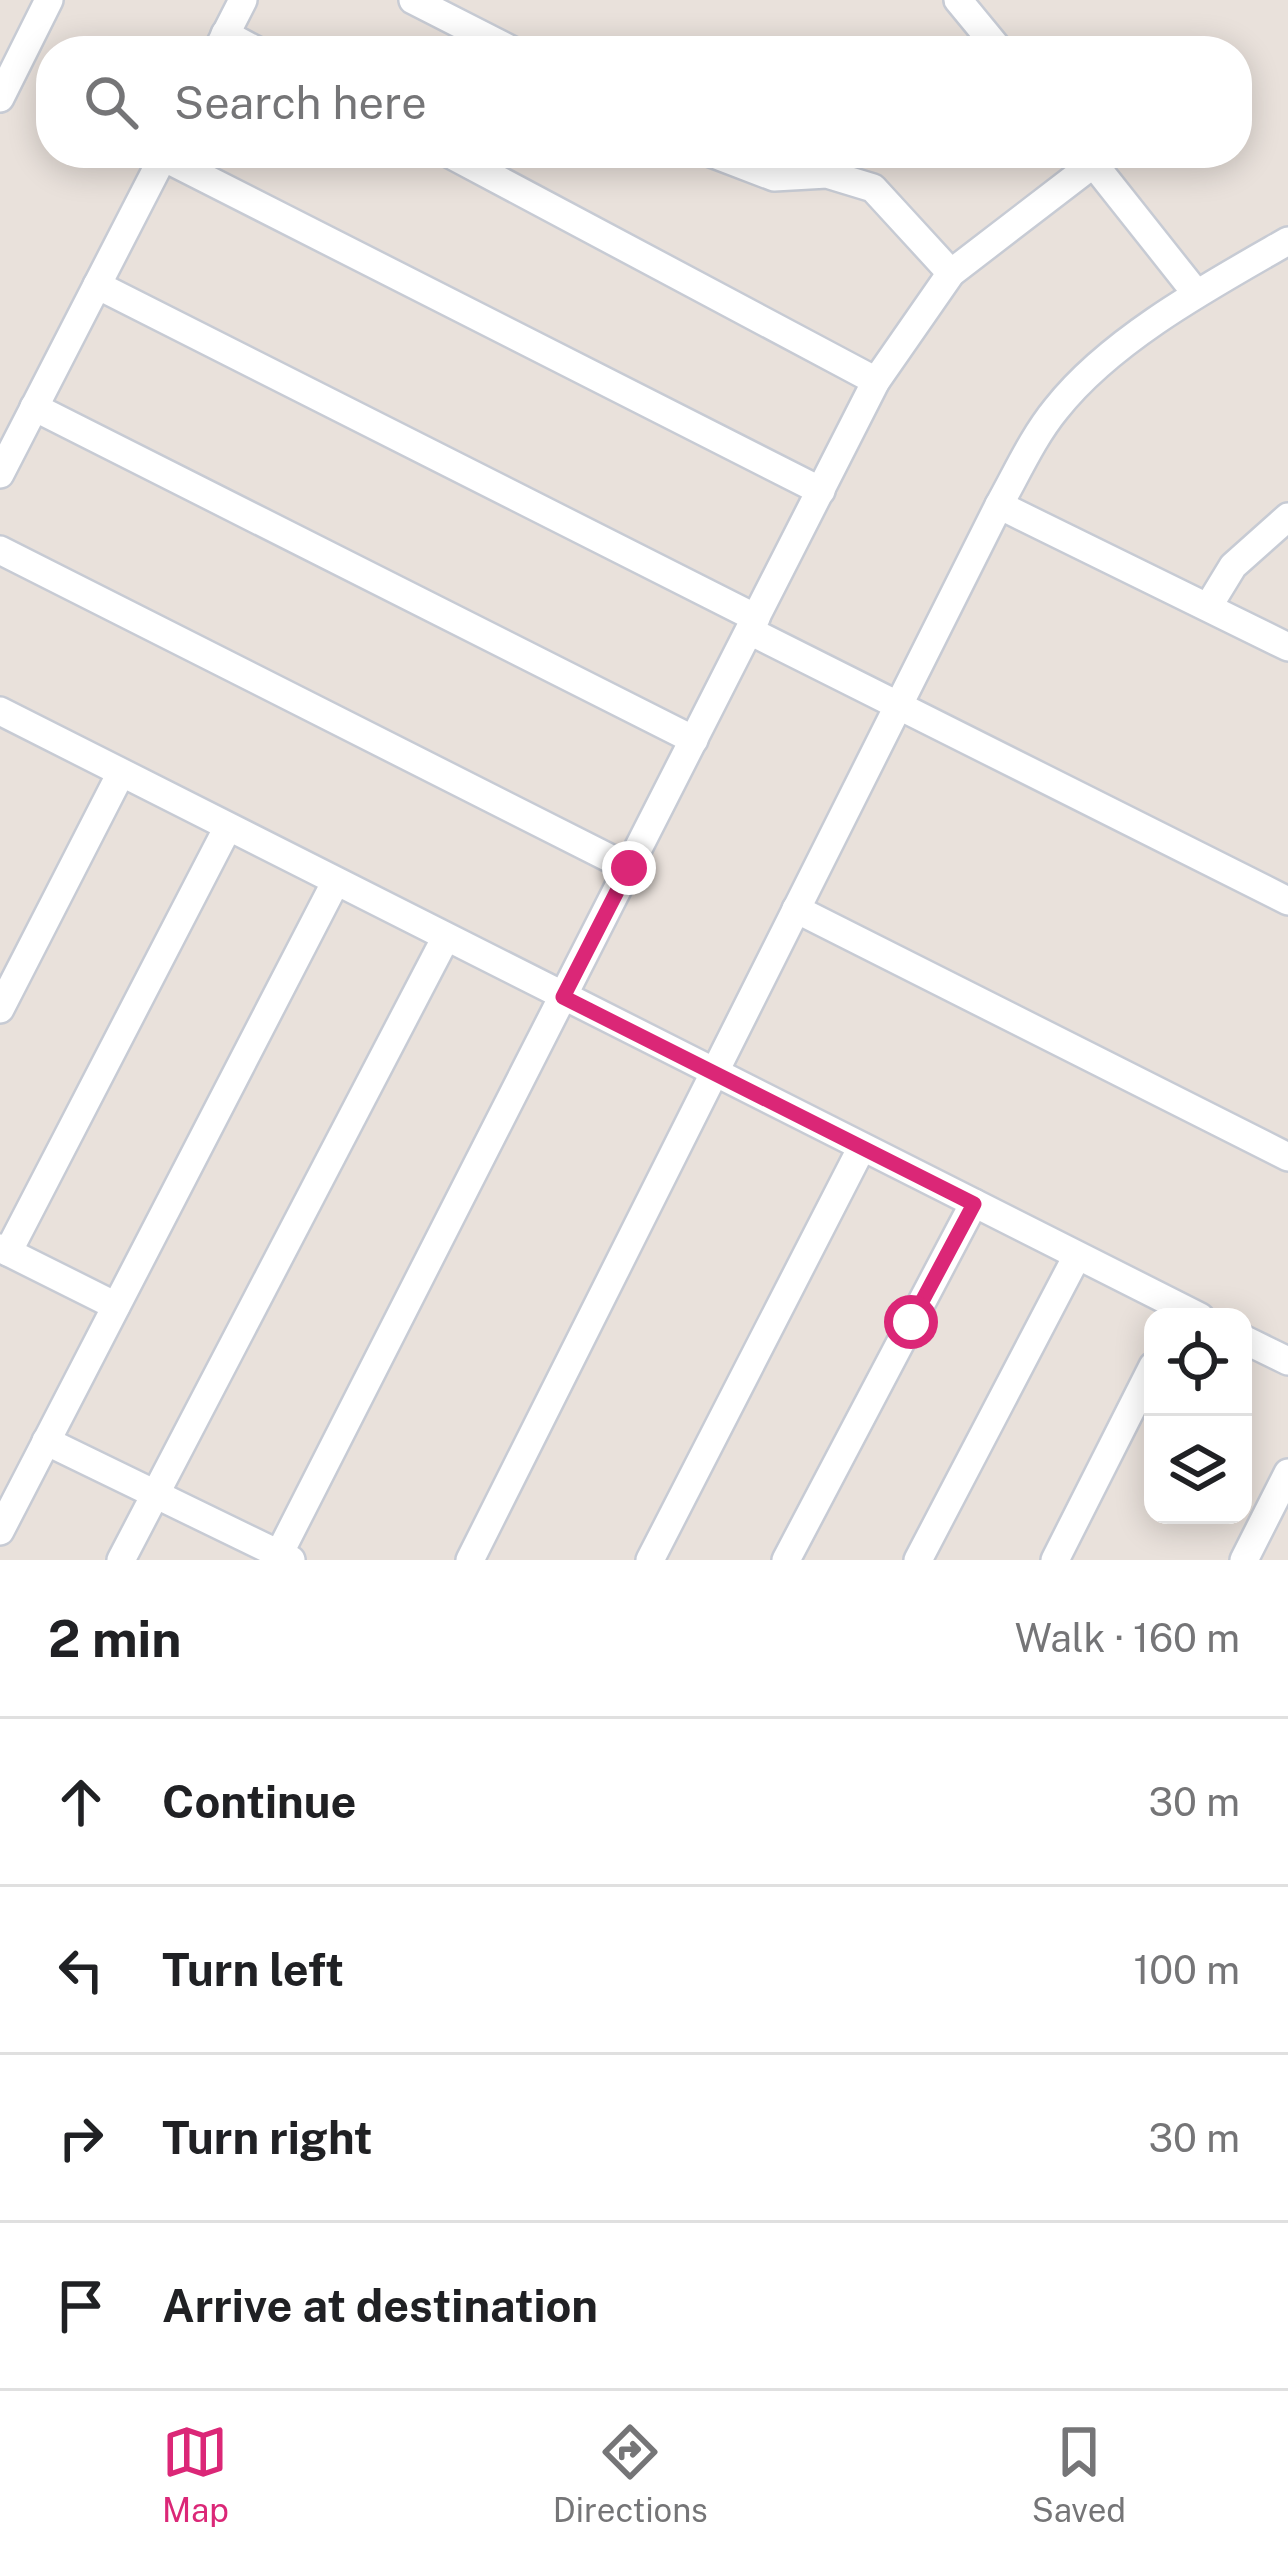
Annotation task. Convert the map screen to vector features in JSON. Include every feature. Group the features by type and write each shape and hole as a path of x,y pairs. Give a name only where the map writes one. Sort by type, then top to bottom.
{"street":[{"path":"0,98 49,0"},
{"path":"225,36 243,0"},
{"path":"413,0 484,36"},
{"path":"958,0 988,36"},
{"path":"0,474 157,168"},
{"path":"189,168 821,491"},
{"path":"476,168 877,381"},
{"path":"750,168 773,177 827,174 873,188 951,273"},
{"path":"46,1441 282,1558 877,381 951,273 1077,168"},
{"path":"1097,168 1196,293"},
{"path":"470,1560 999,505 1055,409 1088,376 1196,293 1288,242"},
{"path":"97,285 753,624 898,708 1288,902"},
{"path":"34,407 694,740"},
{"path":"999,505 1288,647"},
{"path":"1208,607 1234,566 1288,517"},
{"path":"0,550 629,868"},
{"path":"4,721 121,773 1176,1308"},
{"path":"0,1009 121,773"},
{"path":"116,1306 4,1250 228,827"},
{"path":"0,1529 334,883"},
{"path":"796,909 1288,1157"},
{"path":"121,1560 445,939"},
{"path":"650,1560 862,1148"},
{"path":"786,1560 974,1204"},
{"path":"918,1560 1077,1256"},
{"path":"1252,1343 1288,1361"},
{"path":"1055,1560 1144,1384"},
{"path":"1244,1560 1280,1510 1288,1473"}],"route":[{"path":"629,868 563,997 974,1204 911,1322"}]}
